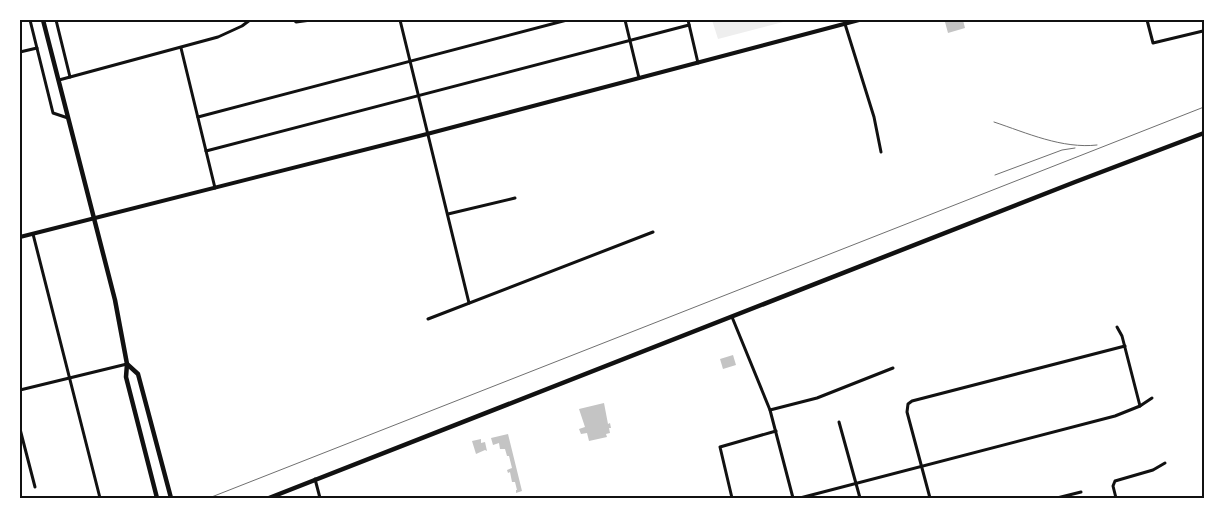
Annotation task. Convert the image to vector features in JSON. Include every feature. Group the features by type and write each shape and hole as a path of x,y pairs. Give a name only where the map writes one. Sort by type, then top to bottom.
{"main road":[{"path":"43,20 115,300 127,364 126,377 157,498"},
{"path":"20,238 427,134 859,20"},
{"path":"269,498 1075,182 1204,134"},
{"path":"127,364 138,374 171,498"}],"street":[{"path":"30,20 53,114 68,118"},
{"path":"56,20 70,77"},
{"path":"58,80 218,37 242,26 250,20"},
{"path":"294,20 296,22 305,22 311,20"},
{"path":"400,20 469,303"},
{"path":"198,116 567,20"},
{"path":"625,20 639,78"},
{"path":"688,20 698,63"},
{"path":"1147,20 1153,43 1203,31"},
{"path":"846,24 874,117 881,152"},
{"path":"206,151 689,25"},
{"path":"20,52 37,48"},
{"path":"181,48 215,188"},
{"path":"448,214 516,198"},
{"path":"428,319 653,232"},
{"path":"33,234 100,498"},
{"path":"732,317 770,410 793,498"},
{"path":"1117,327 1125,346 1140,406"},
{"path":"930,498 907,412 908,404 912,401 1125,346"},
{"path":"20,390 127,364"},
{"path":"770,410 818,398 894,368"},
{"path":"800,498 1115,416 1140,406 1152,398"},
{"path":"839,422 860,498"},
{"path":"20,429 35,487"},
{"path":"732,498 720,447 776,431"},
{"path":"1116,498 1113,486 1114,481 1153,470 1166,463"},
{"path":"315,479 320,498"},
{"path":"1057,498 1081,492"}],"shaded area":[{"path":"712,20 791,20 718,39"}],"building":[{"path":"963,20 965,28 948,33 945,22"},
{"path":"733,355 736,365 723,369 720,359"},
{"path":"604,403 608,424 610,423 611,428 609,428 610,433 606,434 607,437 589,441 587,433 581,434 579,429 585,427 579,409"},
{"path":"508,434 522,491 516,493 515,482 512,482 510,472 508,473 507,470 512,468 509,456 507,456 505,449 500,449 499,443 493,445 491,438"},
{"path":"481,439 481,443 485,442 487,451 476,454 472,441"}],"railway":[{"path":"209,498 1204,107"},
{"path":"994,122 1032,135 1071,145 1097,145"},
{"path":"995,175 1062,150 1075,148"}]}
